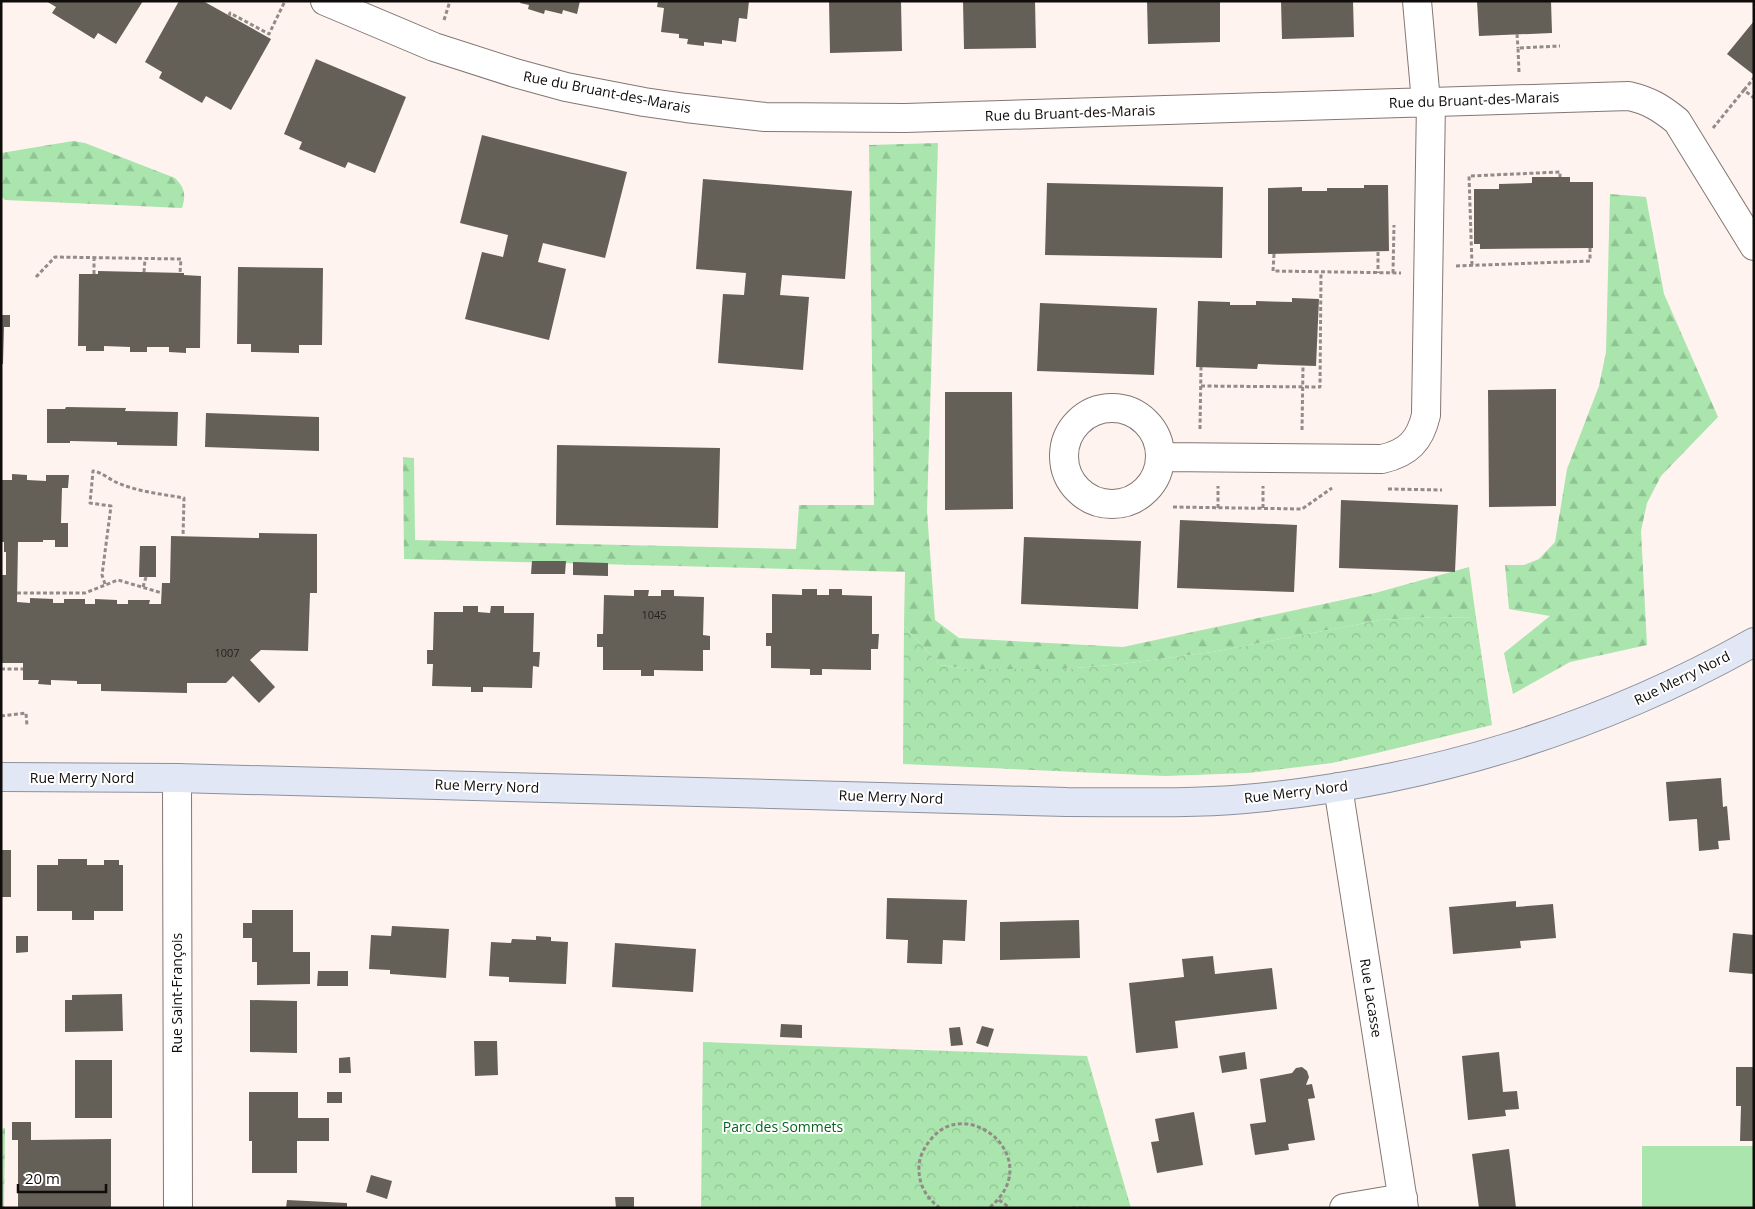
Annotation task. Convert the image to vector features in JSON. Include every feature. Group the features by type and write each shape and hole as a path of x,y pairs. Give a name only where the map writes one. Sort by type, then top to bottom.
{"main road":[{"name":"Rue Merry Nord","path":"1,777 177,778 1077,802 1195,802 1243,799 1338,788 1396,777 1454,764 1510,748 1566,729 1675,683 1754,642"}],"street":[{"name":"Rue du Bruant-des-Marais","path":"326,1 434,47 515,73 566,87 644,102 723,113 798,118 914,118 1629,96 1647,101 1663,109 1677,121 1754,246"},
{"path":"1161,457 1382,459 1401,453 1416,440 1423,428 1426,415 1429,270 1429,102 1417,1"},
{"name":"Rue Saint-François","path":"177,778 178,1208"},
{"name":"Rue Lacasse","path":"1338,788 1403,1203"},
{"path":"1344,1208 1403,1203"}],"path":[{"path":"229,16 230,12 269,34 285,1"},
{"path":"1517,34 1520,99"},
{"path":"1518,48 1560,46"},
{"path":"1696,149 1754,78"},
{"path":"1744,90 1754,98"},
{"path":"1472,265 1469,176 1560,172 1560,177"},
{"path":"1394,225 1394,272"},
{"path":"1274,254 1273,271 1394,272 1472,265 1590,261 1590,248"},
{"path":"1378,252 1378,272"},
{"path":"36,277 54,257 181,259 180,272"},
{"path":"94,258 94,274"},
{"path":"144,272 145,258"},
{"path":"1201,386 1320,387 1321,272"},
{"path":"1302,458 1303,366"},
{"path":"1200,458 1201,367"},
{"path":"105,584 102,575 111,506 90,503 93,472 133,488 184,498 183,537"},
{"path":"1173,507 1302,509 1331,488 1340,488"},
{"path":"1386,489 1442,490"},
{"path":"143,587 146,577"},
{"path":"17,593 85,593 112,581 122,580 162,593"},
{"path":"1,669 23,669"},
{"path":"1,716 26,713 26,726"},
{"path":"940,1208 932,1202 923,1190 919,1175 920,1160 925,1146 935,1135 948,1127 963,1124 977,1126 991,1133 1002,1143 1008,1157 1010,1172 1007,1187 999,1200 989,1208"},
{"path":"999,1200 1010,1208"},
{"path":"1072,1208 1089,1208"}],"green space":[{"path":"73,141 85,143 175,178 184,192 182,208 5,200 1,196 1,153"},
{"path":"938,143 927,511 935,620 959,638 1123,647 1375,593 1469,567 1476,618 1435,617 1381,620 1212,652 1122,664 1063,669 969,669 940,665 904,626 905,572 404,559 403,457 414,458 415,540 796,549 799,505 874,505 869,145"},
{"path":"1610,194 1646,197 1664,294 1718,417 1661,476 1647,503 1641,531 1647,645 1570,662 1513,694 1504,653 1550,616 1509,609 1505,565 1524,565 1539,559 1555,542 1567,469 1599,386 1606,352"},
{"path":"1435,617 1476,618 1492,725 1332,763 1248,773 1165,776 903,764 904,626 940,665 969,669 1063,669 1122,664 1212,652 1381,620"},
{"name":"Parc des Sommets","path":"703,1042 1087,1056 1131,1208 701,1208"},
{"path":"5,1128 4,1208 1,1208 1,1129"},
{"path":"1642,1146 1754,1146 1754,1208 1642,1208"}],"building":[{"path":"46,1 143,1 116,44 98,33 94,39 52,13 56,7"},
{"path":"179,1 203,1 271,39 231,110 206,96 202,103 159,78 162,72 145,62"},
{"path":"521,1 580,1 577,14 563,10 562,14 545,10 544,14 528,9 529,5 520,3"},
{"path":"658,1 749,1 747,19 739,18 736,42 722,40 722,44 704,42 704,46 687,44 688,39 679,38 679,34 661,32 664,8 657,7"},
{"path":"829,1 901,1 902,51 830,53"},
{"path":"963,1 1035,1 1036,48 964,49"},
{"path":"1147,1 1220,1 1220,42 1148,44"},
{"path":"1281,1 1353,1 1354,37 1282,39"},
{"path":"1477,1 1551,1 1552,33 1479,36"},
{"path":"1754,21 1754,75 1727,54"},
{"path":"316,59 406,97 375,173 348,162 345,168 299,149 302,142 284,134"},
{"path":"482,135 627,172 605,258 543,243 538,262 566,269 549,340 465,319 482,252 503,257 508,235 460,223"},
{"path":"1532,177 1570,177 1570,182 1593,182 1593,248 1480,249 1480,244 1474,244 1474,189 1499,189 1499,184 1532,183"},
{"path":"703,179 852,191 845,279 782,275 780,295 809,297 803,370 718,363 723,294 744,295 746,273 696,269"},
{"path":"1047,183 1223,187 1222,258 1045,255"},
{"path":"1364,185 1388,185 1389,251 1268,254 1268,188 1302,187 1302,191 1327,191 1327,188 1364,188"},
{"path":"238,267 323,268 322,345 299,345 299,353 251,352 251,344 237,344"},
{"path":"98,271 184,273 184,275 201,276 200,348 186,348 186,353 169,352 169,347 147,347 147,352 130,352 130,347 104,346 104,351 86,351 86,346 78,346 79,274 98,274"},
{"path":"1292,298 1319,299 1316,366 1258,364 1257,369 1196,367 1198,301 1230,302 1230,305 1256,305 1256,301 1292,302"},
{"path":"1040,303 1157,308 1154,375 1037,371"},
{"path":"1,315 10,315 10,327 4,327 3,364 1,364"},
{"path":"1556,389 1556,506 1489,507 1488,390"},
{"path":"945,392 1012,392 1013,509 945,510"},
{"path":"66,407 126,408 125,411 178,412 177,446 117,445 117,442 70,441 70,443 47,443 47,409 65,409"},
{"path":"206,413 319,417 319,451 205,447"},
{"path":"557,445 720,448 718,528 556,525"},
{"path":"12,474 27,475 27,480 46,481 46,475 69,475 68,488 62,488 61,523 68,523 68,547 55,547 55,540 18,542 17,602 30,603 30,598 53,599 53,603 64,603 64,599 85,599 85,604 95,604 95,599 117,600 117,604 128,604 128,600 150,600 149,604 161,604 162,583 170,583 171,536 259,538 259,533 317,534 317,593 310,593 308,651 261,650 250,660 275,687 259,703 233,676 226,683 187,683 187,693 101,691 101,684 77,684 77,681 51,680 51,685 38,684 39,680 23,680 23,663 1,663 1,575 6,575 6,552 4,552 4,542 1,542 1,480 12,480"},
{"path":"1341,500 1458,505 1455,572 1339,568"},
{"path":"1180,520 1297,525 1294,592 1177,588"},
{"path":"1024,537 1141,541 1138,609 1021,604"},
{"path":"140,546 156,546 156,577 139,577"},
{"path":"532,561 566,561 565,574 531,574"},
{"path":"573,562 608,563 608,576 573,575"},
{"path":"802,589 817,589 817,595 829,595 829,589 842,589 842,595 872,596 872,634 879,634 878,649 871,649 871,670 822,669 822,675 810,675 810,669 771,668 771,646 766,646 766,633 772,633 772,594 802,595"},
{"path":"634,590 649,590 648,596 661,596 661,590 674,590 674,596 704,597 703,635 710,636 710,650 703,650 703,671 654,670 654,676 641,676 641,670 603,670 603,647 597,647 597,634 603,634 604,595 634,596"},
{"path":"463,606 478,606 478,612 490,613 491,606 504,606 504,613 534,613 533,652 540,652 539,667 533,666 532,688 483,687 483,692 471,692 471,687 432,686 433,664 427,664 427,650 433,650 434,612 463,612"},
{"path":"1721,778 1723,807 1727,806 1730,840 1718,841 1719,849 1699,851 1697,819 1669,821 1666,782"},
{"path":"1,850 11,850 11,897 1,897"},
{"path":"58,859 87,859 87,865 104,865 104,860 119,860 119,865 123,865 123,911 94,911 94,920 72,920 72,911 37,911 37,865 58,865"},
{"path":"887,898 967,900 965,941 943,940 942,964 907,963 908,940 886,939"},
{"path":"1516,901 1516,907 1553,904 1556,938 1520,941 1521,948 1453,954 1449,907"},
{"path":"252,910 293,910 293,952 310,952 310,984 257,985 257,962 252,962 252,938 243,938 243,923 252,923"},
{"path":"1079,920 1080,958 1000,960 1000,922"},
{"path":"392,926 449,929 446,978 390,974 390,970 369,969 371,935 391,936"},
{"path":"1733,933 1754,935 1754,974 1729,972"},
{"path":"16,936 28,936 28,952 16,953"},
{"path":"536,936 551,937 551,941 568,942 566,984 509,982 509,977 489,976 491,942 511,943 512,939 536,940"},
{"path":"615,943 696,949 693,992 612,987"},
{"path":"1213,956 1215,974 1272,968 1277,1009 1175,1021 1178,1048 1136,1053 1129,983 1184,977 1182,959"},
{"path":"318,971 348,971 348,986 317,986"},
{"path":"122,994 123,1031 65,1032 65,1000 72,1000 72,995"},
{"path":"250,1000 297,1001 297,1053 250,1052"},
{"path":"781,1024 802,1025 802,1038 780,1037"},
{"path":"982,1026 994,1029 988,1047 976,1043"},
{"path":"960,1027 963,1045 951,1046 949,1028"},
{"path":"474,1041 497,1041 498,1075 475,1076"},
{"path":"1245,1052 1247,1069 1222,1073 1219,1056"},
{"path":"1499,1052 1503,1092 1517,1091 1519,1109 1505,1110 1506,1116 1468,1120 1462,1056"},
{"path":"350,1057 351,1073 339,1073 339,1058"},
{"path":"75,1060 112,1060 112,1118 75,1118"},
{"path":"1302,1067 1307,1071 1309,1077 1306,1085 1312,1084 1315,1098 1308,1099 1315,1140 1288,1144 1289,1150 1255,1155 1250,1124 1266,1122 1260,1079 1292,1073 1296,1068"},
{"path":"1736,1067 1754,1067 1754,1141 1740,1141 1741,1106 1736,1106"},
{"path":"249,1092 298,1092 298,1118 329,1118 329,1141 297,1141 297,1173 252,1173 252,1141 249,1141"},
{"path":"327,1092 342,1092 342,1103 327,1103"},
{"path":"1194,1112 1203,1165 1157,1173 1151,1142 1159,1141 1155,1119"},
{"path":"12,1122 31,1122 31,1140 111,1139 111,1208 18,1208 18,1140 12,1140"},
{"path":"1509,1149 1516,1208 1479,1208 1472,1154"},
{"path":"371,1175 392,1181 387,1199 366,1192"},
{"path":"615,1197 634,1197 634,1208 616,1208"},
{"path":"287,1200 347,1203 347,1208 286,1208"}]}
